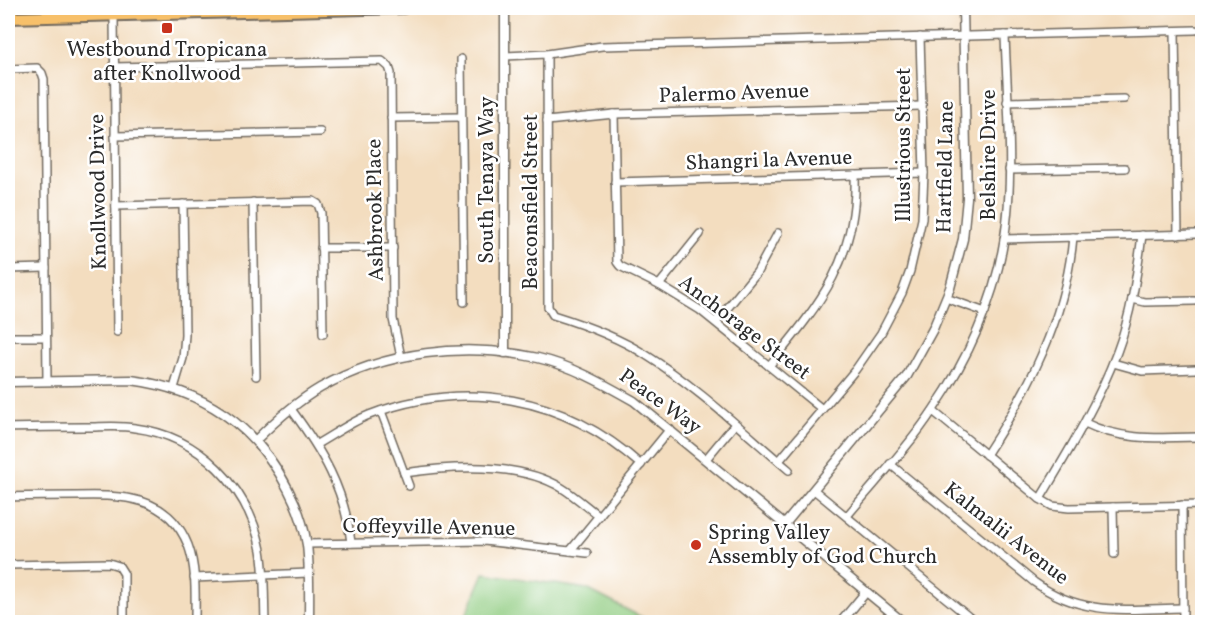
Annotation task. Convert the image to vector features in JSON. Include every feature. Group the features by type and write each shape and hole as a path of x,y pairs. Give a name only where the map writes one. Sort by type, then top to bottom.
{"main road":[{"path":"8,18 404,8"}],"street":[{"name":"South Tenaya Way","path":"505,8 505,353"},
{"name":"Hartfield Lane","path":"785,524 907,376 930,335 946,298 959,259 967,198 963,8"},
{"name":"Knollwood Drive","path":"114,15 117,332"},
{"path":"505,56 547,54 602,46 1195,30"},
{"path":"1175,31 1178,234"},
{"name":"Belshire Drive","path":"846,516 933,411 978,331 994,286 1004,239 1009,170 1005,35"},
{"name":"Illustrious Street","path":"779,461 856,369 881,333 902,293 922,219 924,173 920,37"},
{"name":"Beaconsfield Street","path":"547,54 549,311 554,315 613,337 671,371 789,470"},
{"path":"461,59 464,302"},
{"name":"Ashbrook Place","path":"114,67 382,61 386,63 391,73 393,319 401,357"},
{"path":"8,69 37,68 44,79 46,381"},
{"path":"1007,102 1124,99"},
{"name":"Palermo Avenue","path":"547,121 614,114 922,105"},
{"name":"Anchorage Street","path":"614,114 617,262 620,266 658,285 716,322 822,409"},
{"path":"391,118 460,117"},
{"path":"115,136 320,132"},
{"path":"1009,170 1125,168"},
{"name":"Shangri la Avenue","path":"615,182 924,173"},
{"path":"769,366 815,310 844,255 853,216 855,175"},
{"path":"116,206 313,201 318,204 321,213 323,334"},
{"path":"253,202 256,376"},
{"path":"174,388 183,358 183,204"},
{"path":"716,322 757,272 778,233"},
{"path":"658,285 700,234"},
{"path":"1004,239 1197,234"},
{"path":"1040,500 1085,423 1113,363 1132,299 1142,236"},
{"path":"986,455 1009,420 1042,356 1061,303 1071,260 1073,237"},
{"path":"321,248 393,248"},
{"path":"8,269 46,268"},
{"path":"946,298 985,312"},
{"path":"1132,299 1145,302 1194,301"},
{"path":"8,337 46,337"},
{"name":"Peace Way","path":"256,440 291,409 320,388 359,370 401,357 451,351 505,353 540,358 596,379 634,401 903,622"},
{"path":"1113,363 1142,371 1196,369"},
{"path":"8,382 131,380 174,388 222,412 256,440 270,456 296,505 307,544 309,622"},
{"path":"317,444 366,416 407,402 469,395 519,400 573,418 599,432 641,465"},
{"path":"291,409 317,444 342,497 351,543"},
{"path":"381,411 409,486"},
{"path":"933,411 1040,500 1052,506 1063,508 1203,505"},
{"path":"1085,423 1124,436 1198,437"},
{"path":"706,459 735,424"},
{"path":"8,428 136,428 177,439 202,454 228,477 245,502 252,518 260,549 266,622"},
{"path":"570,551 670,429"},
{"name":"Kalmalii Avenue","path":"890,464 1034,582 1057,597 1078,605 1099,609 1183,608"},
{"path":"404,473 470,467 521,474 545,480 562,488 599,516"},
{"path":"814,490 975,622"},
{"path":"8,497 113,495 137,498 160,509 177,526 188,544 194,578 195,622"},
{"path":"1182,505 1183,622"},
{"path":"1113,507 1114,554"},
{"name":"Coffeyville Avenue","path":"307,544 484,541 587,553"},
{"path":"8,565 109,563 119,566 124,574 124,622"},
{"path":"194,578 308,573"},
{"path":"841,622 866,592"}],"green space":[{"path":"484,573 587,589 651,622 463,622"}],"place":[{"name":"Westbound Tropicana after Knollwood","path":"167,28"},
{"name":"Spring Valley Assembly of God Church","path":"696,545"}]}
